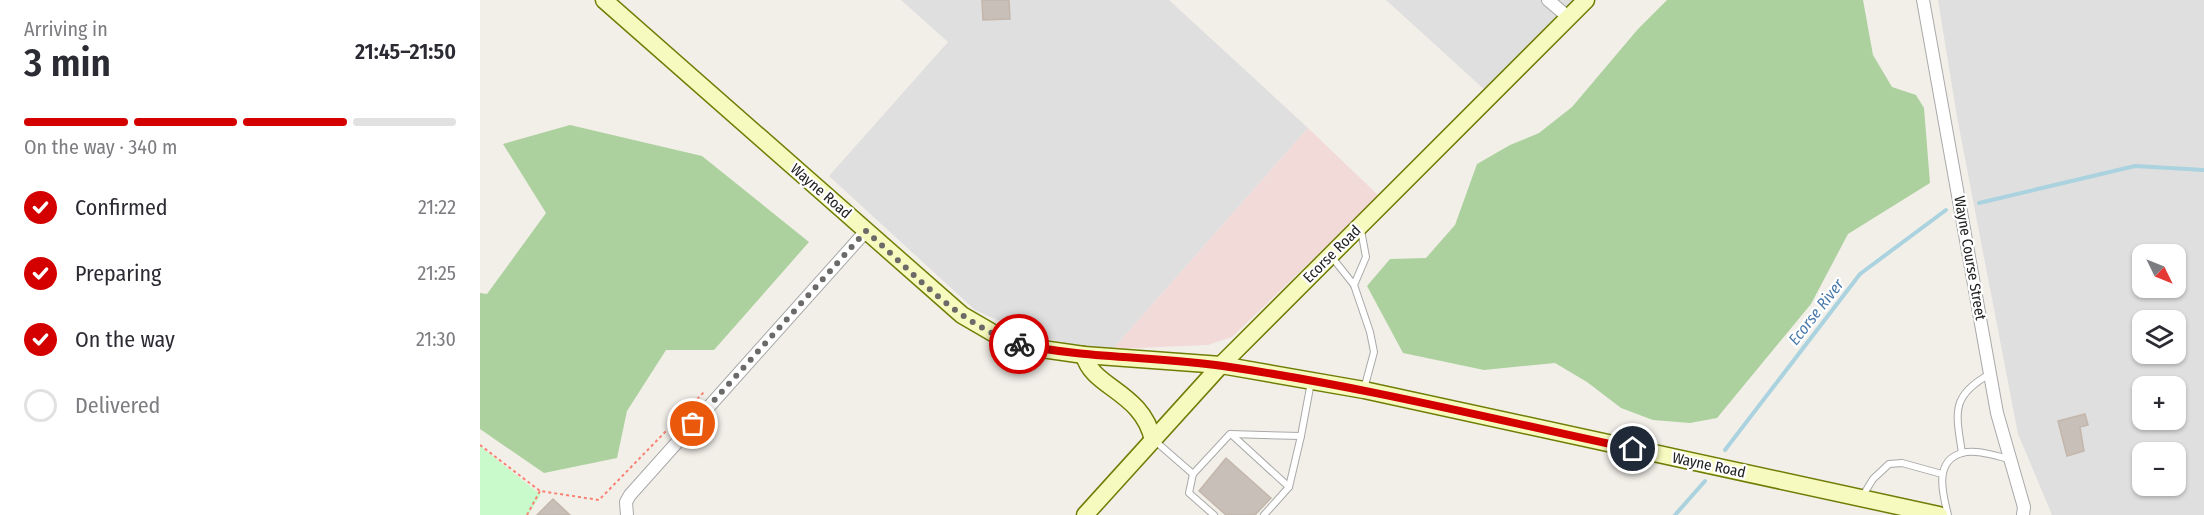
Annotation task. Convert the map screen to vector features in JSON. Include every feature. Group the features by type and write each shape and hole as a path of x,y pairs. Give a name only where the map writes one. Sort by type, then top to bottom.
{"main road":[{"name":"Wayne Road","path":"604,0 962,315 982,329 1019,344 1084,355 1221,365 1364,390 1939,515"},
{"name":"Ecorse Road","path":"1085,515 1221,365 1586,0"},
{"path":"1084,355 1087,367 1135,404 1149,423 1153,440"}],"street":[{"path":"1548,0 1568,17"},
{"name":"Wayne Course Street","path":"1923,0 1997,413 2024,507 2023,515"},
{"path":"626,513 630,495 866,231"}],"lane":[{"path":"1354,285 1366,256 1360,226"},
{"path":"1331,255 1354,285 1374,352 1364,390"},
{"path":"1962,453 1956,412 1960,399 1967,389 1990,374"},
{"path":"1264,515 1289,487 1312,381"},
{"path":"1214,515 1190,493 1192,474 1230,434 1301,436"},
{"path":"1230,434 1289,487"},
{"path":"1153,440 1192,474"},
{"path":"1948,515 1943,494 1942,474 1947,465 1962,453 2010,459"},
{"path":"1861,498 1873,479 1888,464 1902,463 1942,474"}],"path":[{"path":"480,446 540,491 599,500 710,386"},
{"path":"527,515 540,491"}],"shaded area":[{"path":"901,0 1169,0 1308,128 1113,349 1065,343 1021,331 975,310 829,176 948,42"},
{"path":"1386,0 1575,0 1486,91"},
{"path":"1938,0 2204,0 2204,515 2052,515 2018,434 1957,117"},
{"path":"1308,128 1379,196 1232,337 1208,345 1113,349"}],"green space":[{"path":"1667,0 1863,0 1873,55 1892,87 1916,95 1924,108 1930,183 1848,234 1811,304 1717,418 1690,423 1653,420 1621,408 1587,382 1555,363 1484,370 1403,353 1367,286 1390,259 1426,258 1455,225 1477,164 1510,145 1539,133 1572,107 1638,29"},
{"path":"570,125 702,156 809,242 714,350 666,350 627,411 617,458 544,473 480,429 480,293 487,294 546,213 503,144"},
{"path":"480,446 541,495 528,515 480,515"}],"building":[{"path":"982,0 1009,0 1010,19 983,20"},
{"path":"2085,414 2088,425 2080,427 2084,451 2067,456 2058,421"},
{"path":"1226,458 1271,498 1255,515 1226,515 1199,491"},
{"path":"553,499 570,515 537,515"}],"waterway":[{"name":"Ecorse River","path":"1979,203 2135,166 2204,170"},
{"name":"Ecorse River","path":"1725,450 1860,274 1946,210"},
{"name":"Ecorse River","path":"1675,515 1705,481"}],"way so far":[{"path":"693,424 866,231 962,315 982,329 1019,344"}],"route":[{"path":"1019,344 1084,355 1221,365 1364,390 1633,449"}]}
